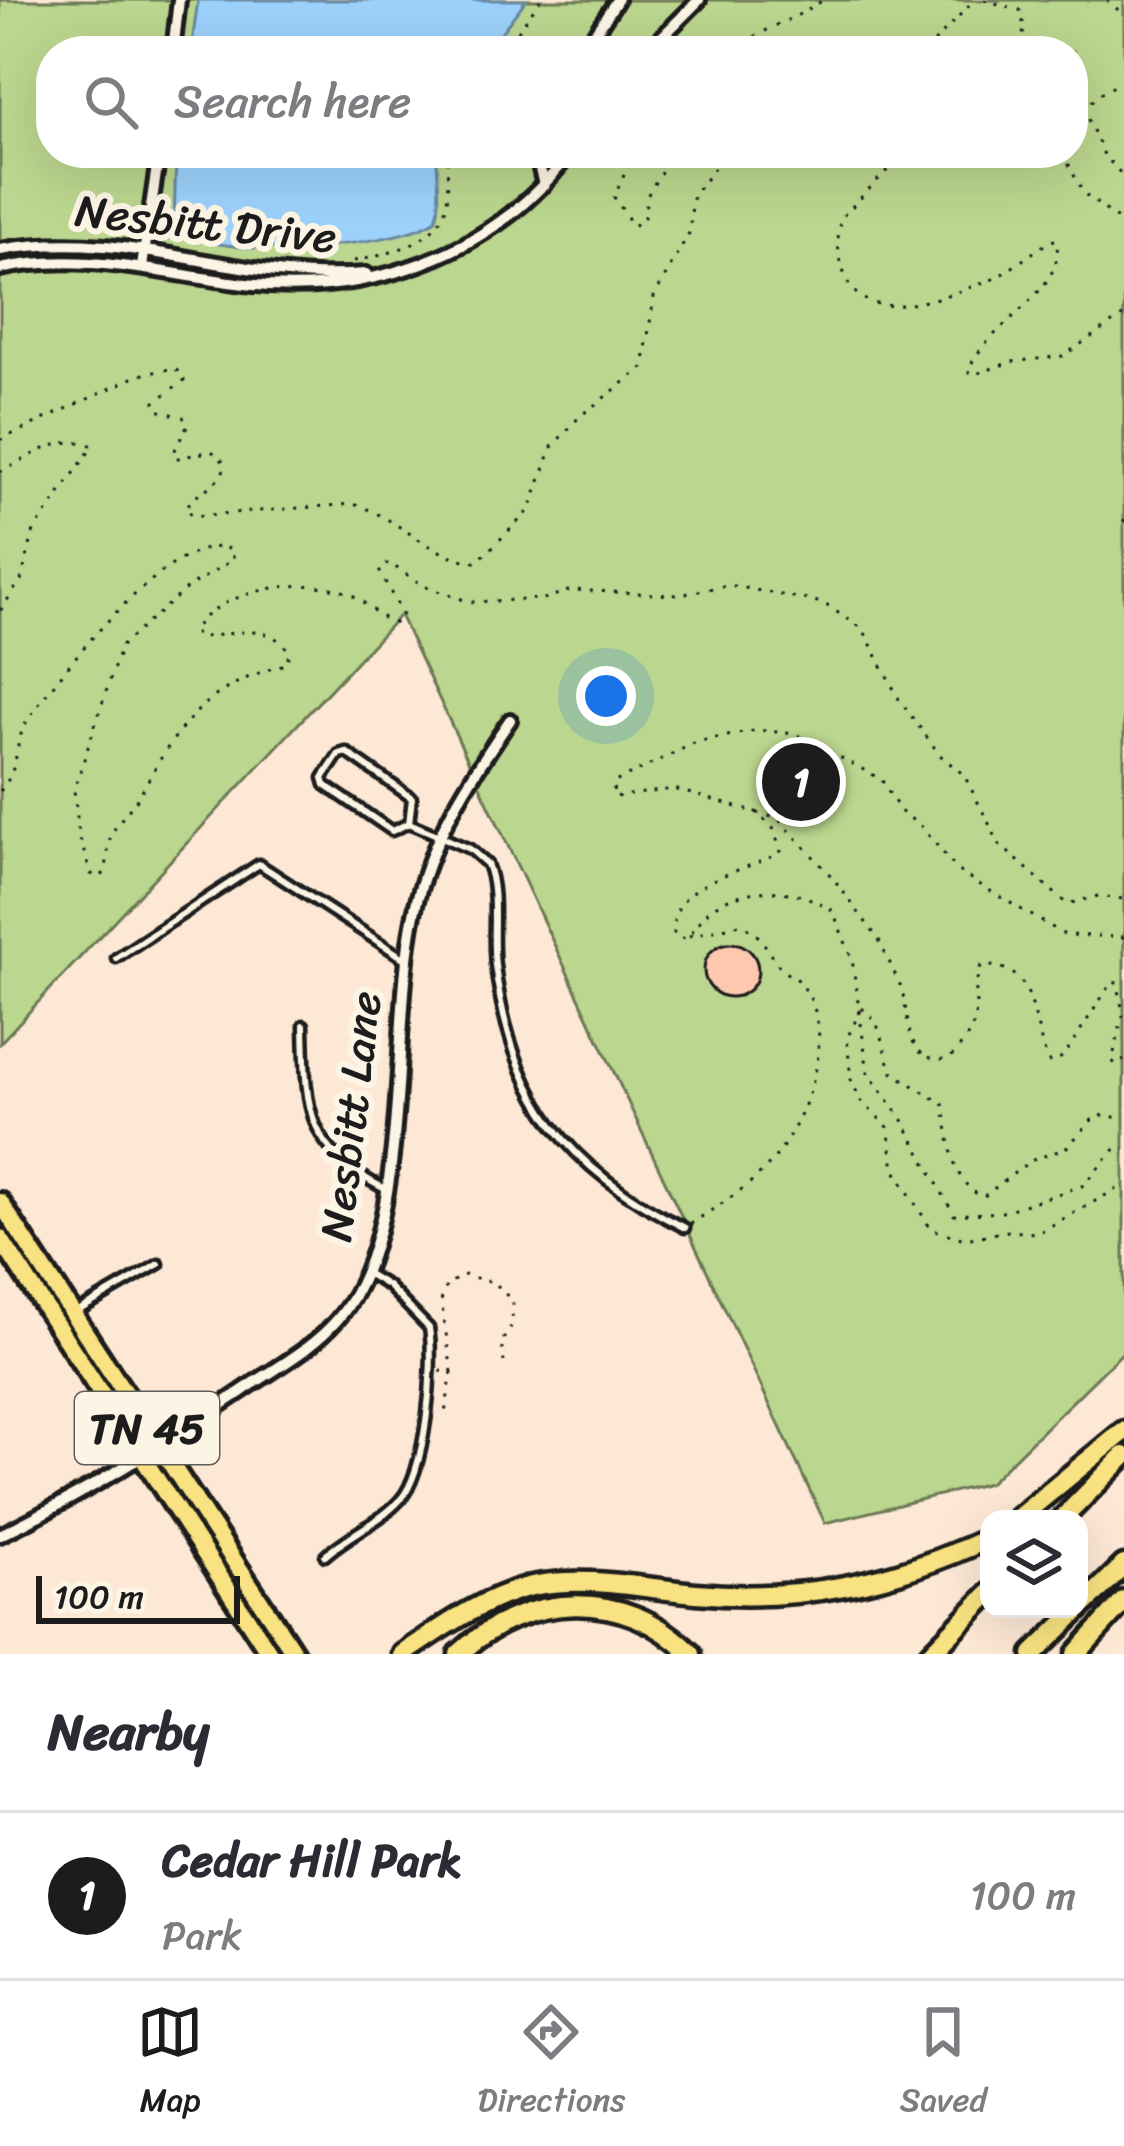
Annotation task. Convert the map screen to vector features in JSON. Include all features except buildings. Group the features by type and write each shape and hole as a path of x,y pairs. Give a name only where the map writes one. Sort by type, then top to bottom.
{"highway":[{"path":"1028,1510 1124,1431"},
{"path":"1071,1510 1124,1456"},
{"path":"403,1654 477,1606 526,1587 575,1581 696,1594 803,1595 905,1572 980,1542"},
{"path":"1088,1600 1124,1565"},
{"path":"1076,1654 1124,1601"},
{"path":"930,1654 980,1603"},
{"path":"449,1654 494,1626 548,1606 597,1606 636,1616 691,1654"},
{"path":"1033,1654 1070,1618"},
{"path":"459,1654 494,1626"}],"main road":[{"name":"TN 45","path":"0,1202 295,1654"},
{"name":"TN 45","path":"0,1238 270,1654"}],"street":[{"path":"175,36 179,0"},
{"path":"593,36 617,0"},
{"path":"662,36 699,0"},
{"path":"142,267 157,168"},
{"path":"540,168 544,184"},
{"name":"Nesbitt Drive","path":"0,269 41,263 142,267 235,283 310,288 405,268 494,228 557,168"},
{"name":"Nesbitt Drive","path":"0,250 57,243 145,247 302,276 405,268"},
{"name":"Nesbitt Lane","path":"0,1535 160,1447 308,1347 338,1319 364,1272 385,1189 406,958 424,873 458,795 510,720"}],"lane":[{"path":"346,752 412,798 409,823 392,831 326,785 323,778 339,754 346,752"},
{"path":"409,823 478,855 491,875 501,1022 532,1099 594,1171 685,1228"},
{"path":"116,958 259,864 406,958"},
{"path":"304,1025 306,1109 325,1146 347,1170 385,1189"},
{"path":"73,1314 159,1264"},
{"path":"326,1556 379,1518 412,1484 432,1370 429,1328 388,1286 364,1272"}],"path":[{"path":"515,36 540,0"},
{"path":"752,36 791,22 823,0"},
{"path":"940,36 974,0"},
{"path":"984,0 1020,10 1025,30 1022,36"},
{"path":"1107,0 1124,15"},
{"path":"1088,106 1124,81"},
{"path":"1088,119 1104,155 1124,177"},
{"path":"337,263 392,252 430,230 445,209 447,168"},
{"path":"627,168 614,196 633,226 644,217 647,196 663,168"},
{"path":"0,440 139,375 175,368 184,380 180,387 155,402 158,410 184,417 188,424 173,454 178,458 212,451 224,463 217,482 190,501 186,508 193,516 353,504 373,510 454,560 477,562 530,510 552,448 580,416 643,368 654,297 689,233 693,196 714,168"},
{"path":"889,168 841,218 840,257 854,294 871,304 892,307 1007,274 1050,238 1056,240 1058,255 1048,282 986,339 968,371 973,375 1011,362 1063,356 1124,315"},
{"path":"1070,168 1083,193 1124,224"},
{"path":"150,218 184,248"},
{"path":"0,472 34,452 76,442 93,446 34,531 21,580 0,611"},
{"path":"1124,519 1124,528"},
{"path":"0,791 15,769 23,728 110,619 140,589 203,551 223,546 233,550 233,560 131,632 99,703 74,790 79,836 91,874 103,876 112,833 136,801 154,762 196,709 220,688 285,664 290,653 284,644 262,632 209,637 193,631 198,622 250,592 291,587 343,591 395,623 402,614 379,570 389,563 424,586 470,602 544,599 571,590 678,595 708,586 761,588 823,603 862,629 900,700 940,755 964,776 1000,845 1043,879 1058,900 1067,904 1099,896 1124,899"},
{"path":"1124,937 1065,935 972,880 900,811 881,779 796,734 758,730 696,742 619,777 611,791 625,799 656,788 674,789 778,819 866,922 902,989 911,1039 924,1057 948,1060 964,1043 979,1003 976,973 980,966 996,965 1026,986 1049,1061 1063,1057 1112,982 1118,983 1123,1015 1112,1061 1117,1065 1124,1060"},
{"path":"685,1228 766,1168 795,1131 818,1057 815,1022 798,980 784,972 761,938 740,925 681,939 673,923 692,895 710,880 781,851 773,829 754,810"},
{"path":"689,936 715,906 749,893 795,893 820,902 844,930 862,1008 868,1073 903,1120 954,1215 1002,1212 1082,1186 1118,1147 1124,1149"},
{"path":"862,1008 877,1021 892,1072 943,1105 959,1176 968,1190 983,1197 1030,1161 1066,1148 1092,1120 1104,1115 1124,1119"},
{"path":"862,1008 847,1038 851,1080 861,1101 888,1127 895,1169 931,1229 964,1239 1008,1231 1038,1233 1124,1185"},
{"path":"444,1419 452,1372 441,1301 448,1284 465,1275 495,1283 513,1302 512,1325 501,1343 504,1362"},
{"path":"432,1370 452,1372"}],"green space":[{"path":"0,0 1124,0 1124,1351 989,1483 825,1523 400,615 0,1043"}],"water":[{"path":"198,0 526,0 498,36 193,36"},
{"path":"176,168 438,168 438,211 433,222 380,239 260,248 193,237 174,224"}],"place":[{"name":"Cedar Hill Park","path":"801,782"}]}
